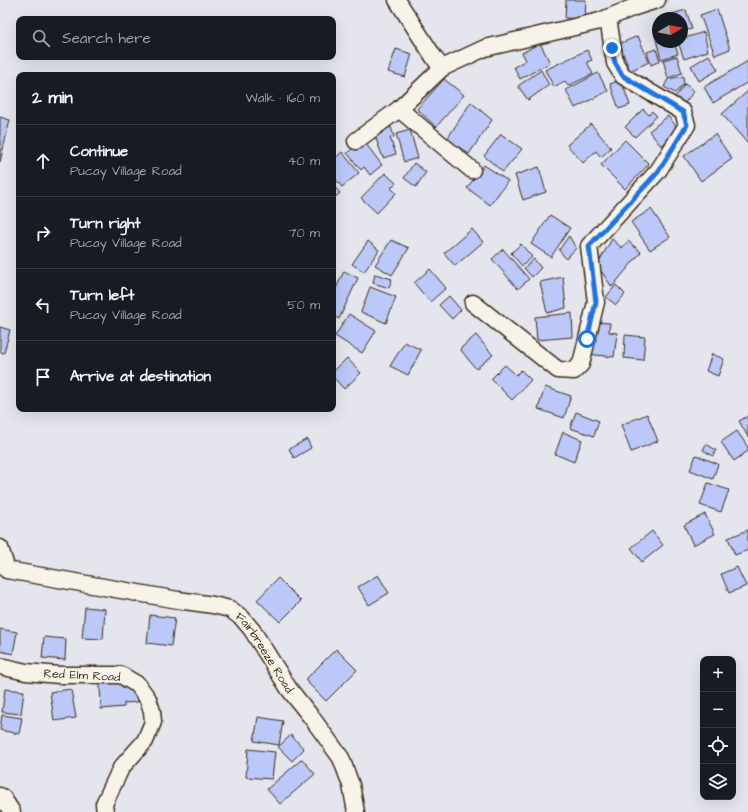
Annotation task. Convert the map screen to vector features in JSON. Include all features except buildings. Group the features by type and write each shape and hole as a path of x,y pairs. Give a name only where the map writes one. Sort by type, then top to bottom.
{"street":[{"path":"397,0 442,68"},
{"path":"356,141 399,109 442,68 485,48 600,21 657,0"},
{"path":"473,303 558,370 574,371 581,364 596,302 589,246 658,172 687,125 683,112 623,76 615,63 608,18"},
{"path":"399,109 472,170"},
{"path":"0,548 3,573"},
{"name":"Fairbreeze Road","path":"3,573 213,605 230,609 242,618 252,630 289,689 341,758 352,785 356,812"},
{"name":"Red Elm Road","path":"0,666 26,672 59,675 121,675 138,684 148,699 152,711 153,722 145,741 121,768 104,804 105,812"},
{"path":"1,798 12,812"}],"route":[{"path":"587,339 596,302 589,246 658,172 687,125 683,112 623,76 615,63 612,48"}]}
